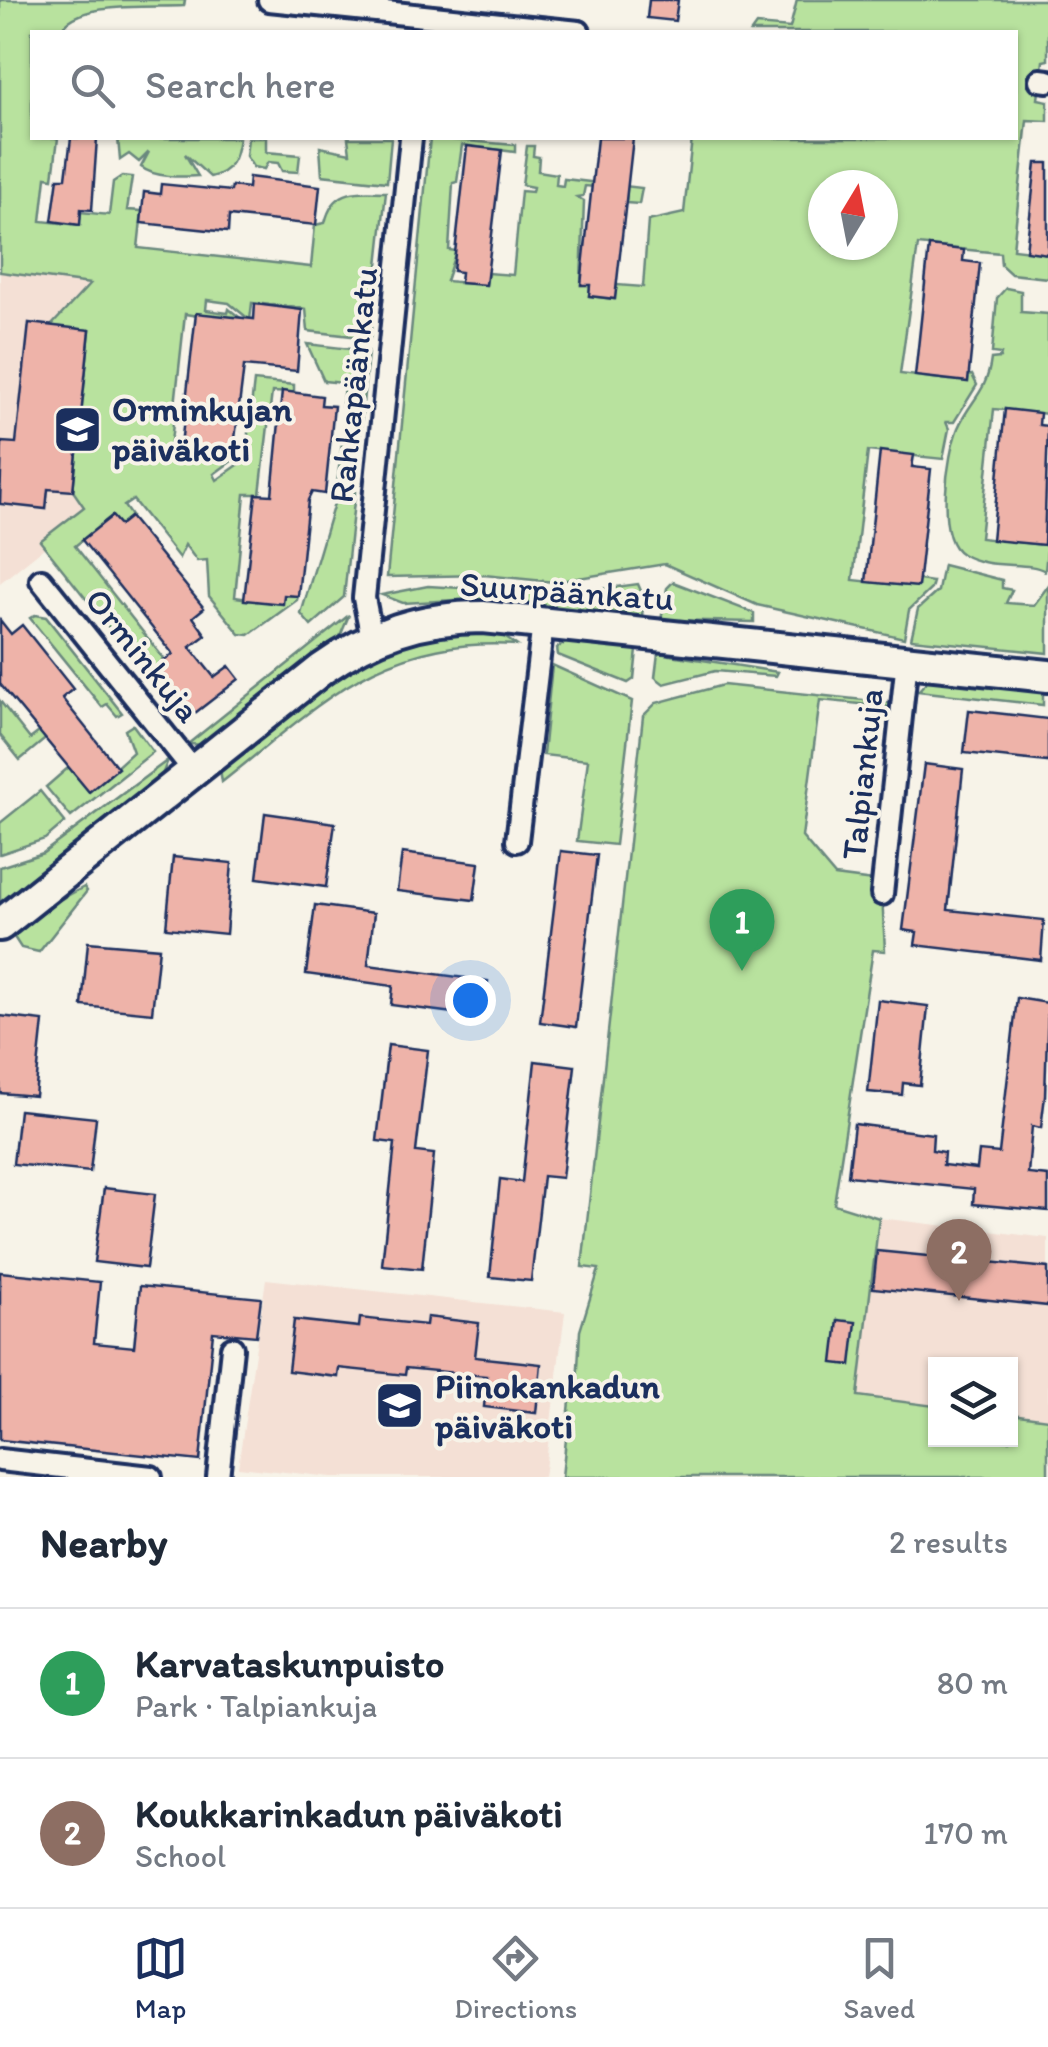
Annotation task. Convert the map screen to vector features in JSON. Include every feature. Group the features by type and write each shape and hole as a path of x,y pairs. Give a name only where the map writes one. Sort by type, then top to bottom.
{"street":[{"path":"268,0 422,24 540,30"},
{"name":"Rahkapäänkatu","path":"372,638 364,598 411,140"},
{"name":"Orminkuja","path":"41,580 194,771"},
{"name":"Suurpäänkatu","path":"0,925 322,669 372,638 409,625 457,617 543,623 1048,676"},
{"path":"517,841 543,623"},
{"name":"Talpiankuja","path":"882,894 907,660"},
{"path":"218,1477 232,1348"},
{"path":"0,1460 151,1477"}],"shaded area":[{"name":"Orminkujan päiväkoti","path":"0,272 91,284 52,325 90,330 149,464 0,583"},
{"path":"879,1218 1048,1238 1048,1419 1018,1415 1018,1357 928,1357 928,1405 858,1397"},
{"name":"Piinokankadun päiväkoti","path":"266,1279 565,1312 544,1477 332,1477 238,1467"}],"green space":[{"path":"0,0 185,0 184,6 97,10 68,22 62,30 30,30 30,140 58,140 53,178 46,177 41,221 79,225 81,212 109,215 113,182 122,176 132,177 127,210 142,211 138,248 311,267 315,225 325,223 339,198 355,192 386,192 370,338 308,331 306,309 252,303 250,320 229,303 207,300 206,310 228,313 229,309 248,324 185,314 170,451 218,458 220,446 235,447 233,460 214,474 217,480 245,460 254,381 294,385 294,393 272,392 260,494 245,494 235,597 282,604 284,595 298,596 297,600 249,635 240,634 209,596 207,560 197,561 185,545 179,558 133,500 124,506 131,516 120,525 112,516 75,546 165,660 157,667 170,684 161,693 40,541 84,507 73,491 90,330 51,326 90,284 0,272"},
{"path":"797,0 1048,0 1048,60 1043,61 1038,99 1048,101 1048,121 1027,120 1013,249 1048,253 1048,278 1011,274 1001,265 1000,253 918,245 900,374 950,380 972,375 977,385 954,422 946,422 949,429 943,459 868,451 853,580 917,587 919,580 933,582 931,589 909,610 904,638 757,605 665,564 554,582 484,575 387,577 430,140 515,145 515,152 462,145 457,182 453,183 449,250 456,251 446,281 486,285 488,273 513,275 521,191 532,192 533,187 522,185 527,146 534,146 533,156 539,157 538,171 557,174 556,185 563,186 564,179 642,188 639,204 626,203 627,190 585,186 583,196 577,197 584,201 581,284 590,285 589,296 614,299 617,285 643,287 648,221 684,213 692,140 1018,140 1018,30 752,30 756,25 790,28"},
{"path":"118,140 239,140 232,163 210,177 185,154 198,176 147,171 141,167 149,152 139,162 129,154 120,160"},
{"path":"248,140 266,140 266,152 300,155 298,172 282,171 278,163 268,162 264,169 253,167 246,156"},
{"path":"348,140 391,140 387,182 322,175 320,147 350,153"},
{"path":"1006,288 1021,291 1021,312 1048,314 1048,414 994,409 980,538 1044,545 1048,539 1045,571 973,559 962,554 948,531 950,457 958,428 982,388 991,359 1000,358 1001,354 992,353 997,298"},
{"path":"307,344 368,351 355,487 337,485 346,408 342,407 344,383 324,381"},
{"path":"338,490 355,492 344,597 311,626 301,614"},
{"path":"943,565 1002,580 1002,588 1012,590 1006,603 1034,605 1048,586 1048,653 911,639 918,609 938,591"},
{"path":"673,582 754,613 754,622 661,620 667,588"},
{"path":"638,584 644,598 642,616 456,600 403,603 382,595 428,586 564,594"},
{"path":"349,615 339,639 205,745 188,744"},
{"path":"46,617 122,713 117,716 107,704 102,707 30,618"},
{"path":"496,631 516,645 468,645 389,664 323,702 222,782 220,769 344,672 410,643 450,634"},
{"path":"567,642 637,650 634,679 628,683 558,655 557,648"},
{"path":"658,653 778,672 776,676 715,671 664,684 655,677"},
{"path":"552,665 632,701 615,845 577,841 588,760 543,755"},
{"path":"929,679 1043,689 1043,705 918,691"},
{"path":"723,685 892,703 890,707 820,700 802,837 835,876 873,881 882,894 885,951 873,950 834,1204 879,1218 858,1396 928,1405 928,1447 1018,1447 1018,1415 1048,1419 1048,1477 562,1477 571,1392 577,1386 580,1331 599,1269 582,1267 643,716 656,703"},
{"path":"0,701 30,739 56,719 61,726 20,760 0,735"},
{"path":"133,725 153,752 71,817 46,787 69,767 90,791 133,752 125,730"},
{"path":"168,760 160,780 0,907 0,867 43,853"},
{"path":"40,791 65,822 45,839 0,854 0,823"},
{"path":"84,887 87,891 39,952 21,948 12,934 48,906"}],"building":[{"path":"649,0 678,0 675,21 647,18"},
{"path":"71,140 97,140 92,210 81,209 80,225 52,221 58,178 66,178"},
{"path":"597,140 633,140 615,299 589,296 590,285 581,285"},
{"path":"467,146 502,150 486,285 460,283 461,272 453,271"},
{"path":"1036,163 1048,163 1048,254 1026,251"},
{"path":"249,177 320,186 316,225 229,216 228,232 141,223 144,192 160,194 161,184 231,191 232,186 248,188"},
{"path":"929,246 964,250 963,261 980,263 968,382 915,376"},
{"path":"255,304 302,310 297,371 244,366 234,447 220,446 219,458 180,454 196,313 254,319"},
{"path":"29,323 90,330 73,491 48,489 46,509 0,504 2,442 16,443"},
{"path":"282,391 322,396 321,405 334,406 325,494 312,492 308,500 298,596 284,595 283,604 244,600 256,494 272,495"},
{"path":"1005,409 1040,413 1039,425 1048,426 1044,545 992,540"},
{"path":"880,451 914,455 912,467 931,469 918,587 866,582"},
{"path":"112,516 120,525 130,517 204,608 193,617 206,635 190,647 214,677 229,666 239,679 195,713 156,667 173,654 82,540"},
{"path":"0,620 11,634 22,625 73,689 62,698 118,768 89,792 0,684"},
{"path":"969,710 1048,719 1048,762 964,753"},
{"path":"924,764 963,769 948,910 1044,920 1041,960 915,945 917,932 903,930"},
{"path":"265,813 335,823 326,887 257,878"},
{"path":"561,851 597,855 576,1027 540,1022"},
{"path":"402,853 479,863 474,900 397,891"},
{"path":"173,857 232,863 226,934 166,928"},
{"path":"315,905 374,913 368,965 488,981 484,1017 391,1005 393,986 306,974"},
{"path":"88,942 159,948 152,1013 82,1006"},
{"path":"1017,998 1048,1003 1045,1096 1041,1128 1032,1126 1028,1174 1048,1176 1048,1211 973,1204 974,1189 848,1176 854,1124 933,1134 932,1150 944,1152 943,1165 977,1169 979,1151 999,1153"},
{"path":"878,1000 928,1006 920,1085 903,1083 902,1095 868,1092"},
{"path":"0,1016 43,1021 35,1096 0,1093"},
{"path":"388,1045 428,1050 416,1152 434,1154 422,1269 382,1265 395,1143 377,1141"},
{"path":"535,1061 575,1066 562,1178 543,1176 531,1281 490,1277 500,1179 522,1182"},
{"path":"19,1110 96,1118 90,1172 13,1164"},
{"path":"104,1188 155,1194 146,1268 94,1262"},
{"path":"877,1251 1048,1268 1048,1306 873,1288"},
{"path":"0,1272 100,1282 94,1343 134,1347 140,1286 261,1298 256,1336 213,1332 200,1461 0,1440"},
{"path":"427,1317 479,1323 475,1357 541,1364 536,1413 484,1407 487,1376 406,1368 405,1375 339,1368 338,1377 288,1371 294,1320 359,1327 360,1318 426,1325"},
{"path":"838,1320 856,1322 851,1365 833,1363"}],"place":[{"name":"Orminkujan päiväkoti","path":"77,429"},
{"name":"Karvataskunpuisto","path":"742,971"},
{"name":"Koukkarinkadun päiväkoti","path":"959,1301"},
{"name":"Piinokankadun päiväkoti","path":"400,1406"}]}
